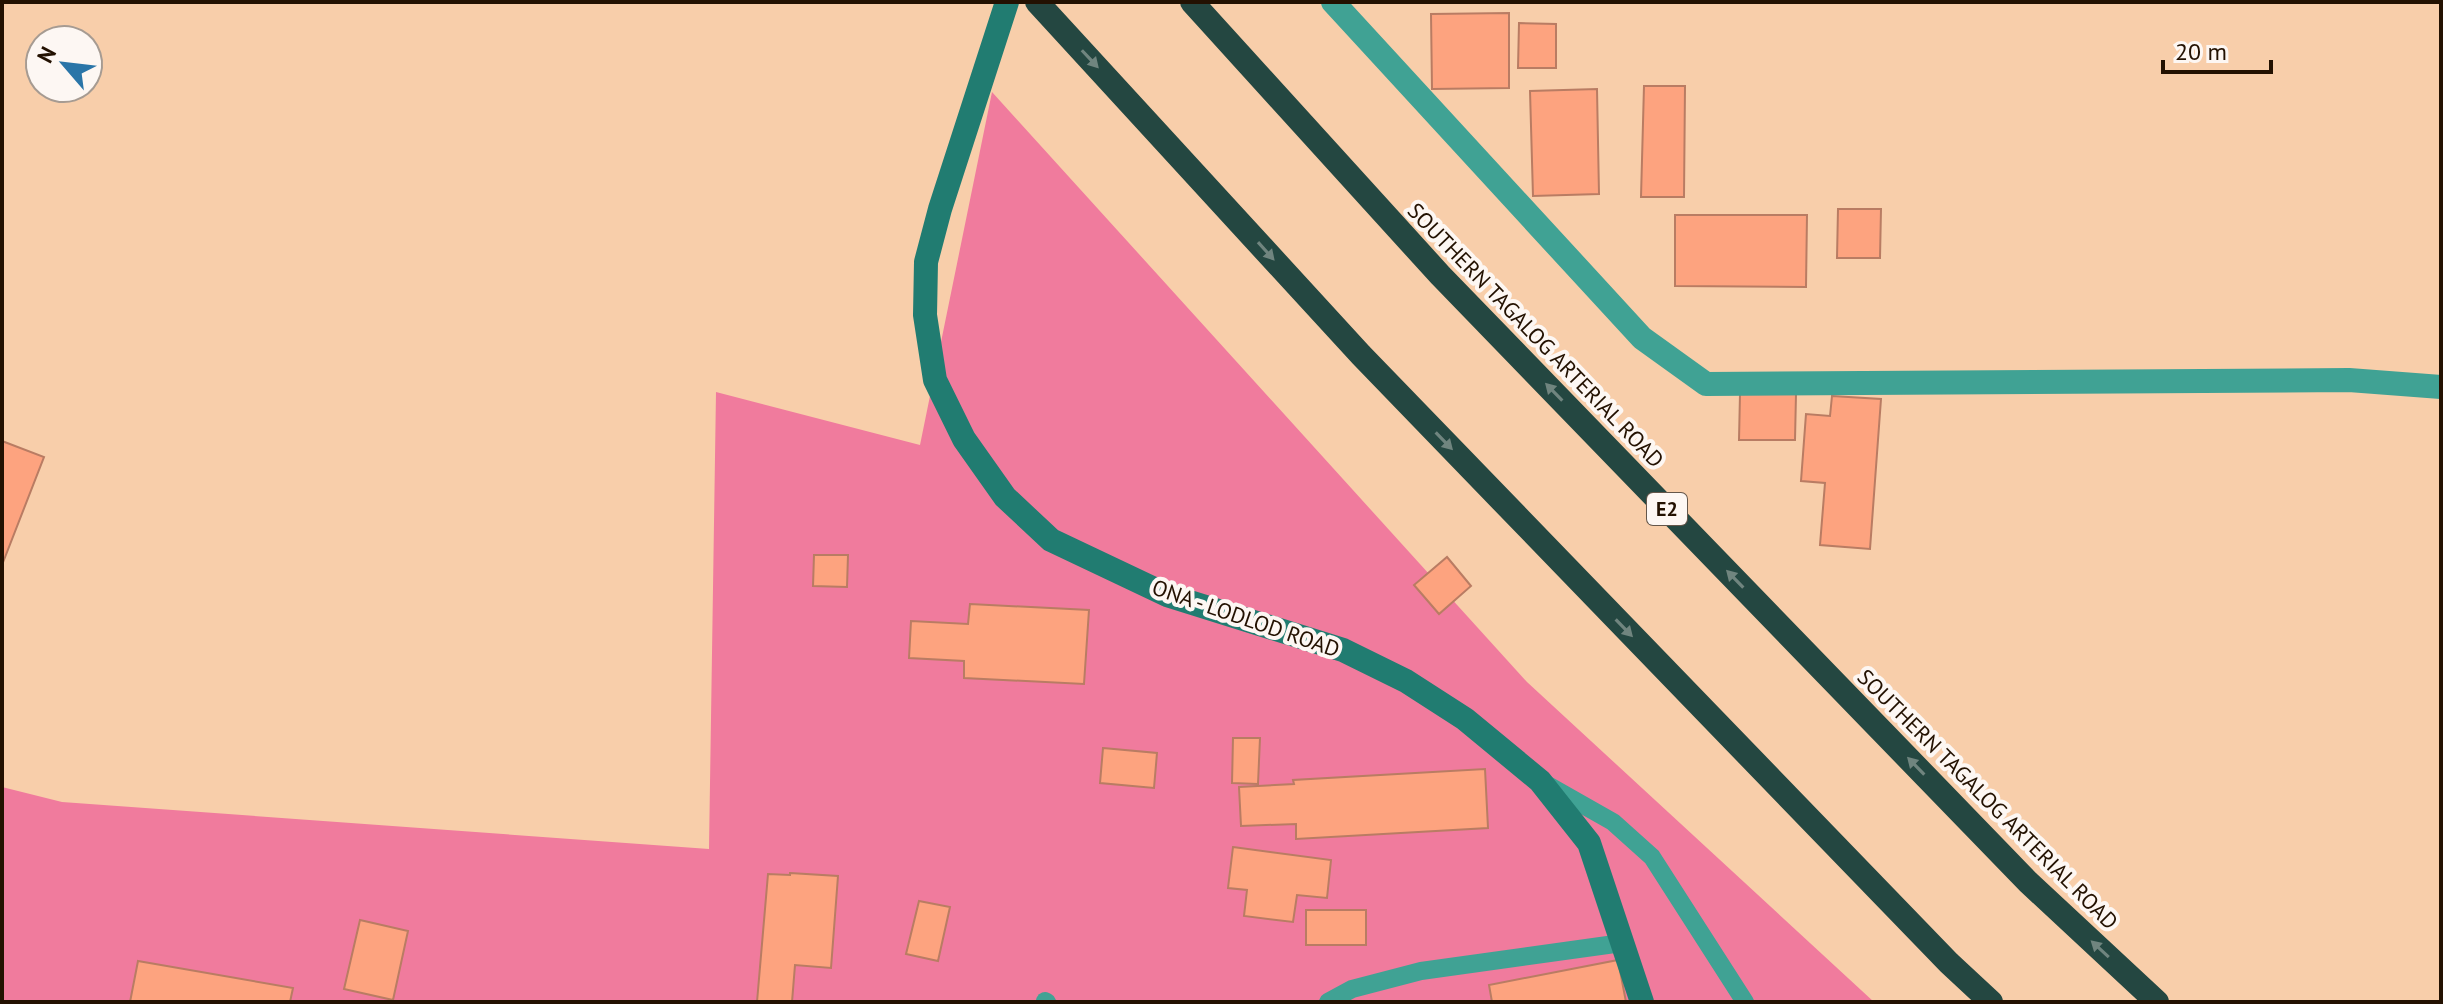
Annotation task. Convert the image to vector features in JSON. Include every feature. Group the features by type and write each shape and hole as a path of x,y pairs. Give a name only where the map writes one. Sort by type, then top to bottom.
{"highway":[{"path":"1037,2 1372,367 1949,963 1991,1002"},
{"name":"SOUTHERN TAGALOG ARTERIAL ROAD","path":"1192,2 1440,275 2028,882 2157,1002"}],"main road":[{"name":"ONA - LODLOD ROAD","path":"1007,2 926,262 925,315 935,380 964,439 1005,497 1051,540 1167,595 1343,650 1406,681 1465,719 1540,781 1589,843 1642,1002"}],"street":[{"path":"1333,2 1642,338 1706,384 2349,380 2441,387"}],"lane":[{"path":"1540,781 1613,822 1652,857 1745,1002"},
{"path":"1328,1002 1352,989 1421,971 1622,943"}],"shaded area":[{"path":"992,92 1527,682 1874,1002 2,1002 2,787 62,802 709,849 716,392 920,445"}],"building":[{"path":"1509,13 1509,88 1432,89 1431,14"},
{"path":"1519,23 1556,24 1556,68 1518,68"},
{"path":"1644,86 1685,86 1684,197 1641,197"},
{"path":"1597,89 1599,194 1533,196 1530,91"},
{"path":"1838,209 1881,209 1880,258 1837,258"},
{"path":"1675,215 1807,215 1806,287 1675,286"},
{"path":"1740,394 1796,394 1795,440 1739,440"},
{"path":"1832,396 1881,399 1870,549 1820,545 1825,483 1801,481 1806,414 1830,416"},
{"path":"2,441 44,457 2,565"},
{"path":"814,555 848,555 847,587 813,586"},
{"path":"1447,557 1471,586 1439,614 1414,585"},
{"path":"970,604 1089,610 1084,684 964,678 964,661 909,658 911,621 968,624"},
{"path":"1233,738 1260,738 1258,784 1232,783"},
{"path":"1103,748 1157,753 1154,788 1100,783"},
{"path":"1485,769 1488,828 1296,839 1296,824 1241,826 1239,787 1294,784 1293,780"},
{"path":"1233,847 1331,860 1327,898 1297,895 1293,922 1244,916 1247,890 1228,888"},
{"path":"768,874 838,876 831,968 795,965 792,1002 757,1002"},
{"path":"919,901 950,907 938,961 906,954"},
{"path":"1306,910 1366,910 1366,945 1306,945"},
{"path":"360,920 408,931 393,1000 344,989"},
{"path":"1618,960 1626,1002 1492,1002 1489,985"},
{"path":"138,961 293,988 290,1002 130,1002"}]}
